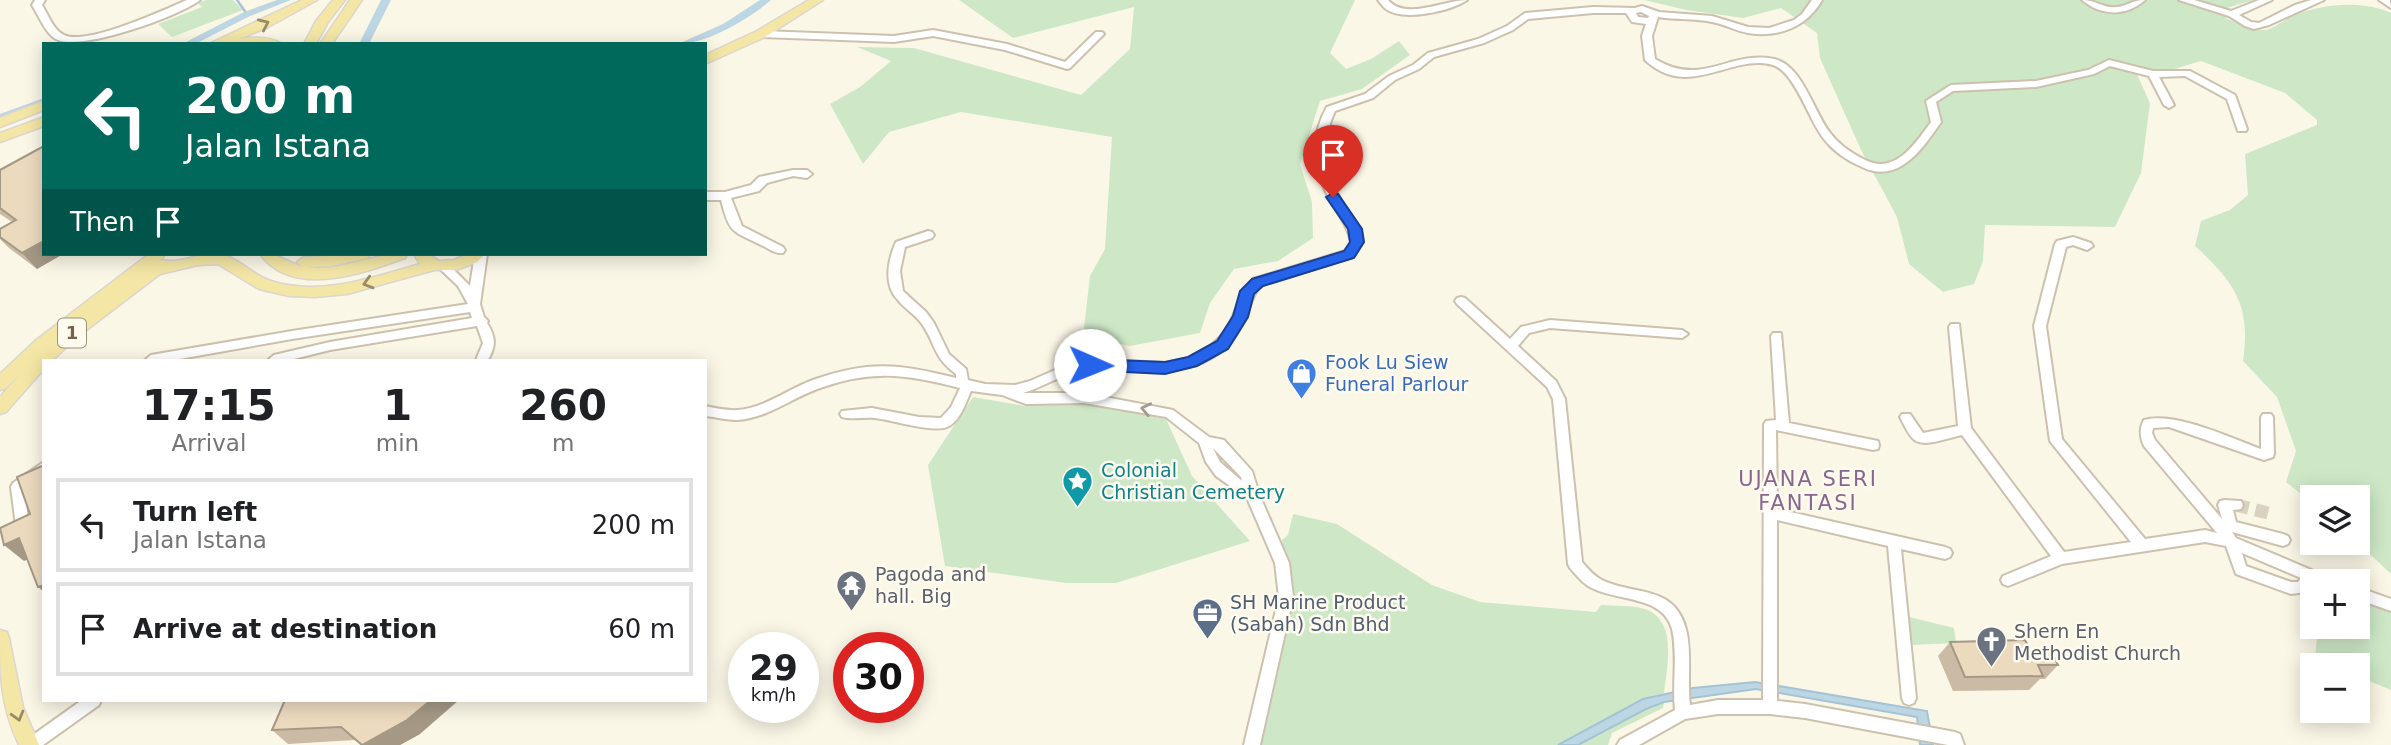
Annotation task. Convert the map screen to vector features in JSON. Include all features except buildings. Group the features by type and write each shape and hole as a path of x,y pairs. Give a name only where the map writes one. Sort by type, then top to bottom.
{"main road":[{"path":"220,42 264,24 311,0"},
{"path":"305,42 326,0"},
{"path":"311,42 322,21 338,0"},
{"path":"327,42 356,0"},
{"path":"707,50 776,17 803,0"},
{"path":"707,59 761,34 817,0"},
{"path":"0,123 42,106"},
{"path":"0,138 42,114"},
{"path":"0,129 42,121"},
{"path":"0,144 42,129"},
{"name":"1","path":"0,384 50,336 155,256"},
{"name":"1","path":"45,359 71,334 173,256"},
{"path":"271,256 279,265 290,269 338,273 356,270 394,256"},
{"path":"278,256 309,263 351,256"},
{"path":"422,256 423,259 439,265"},
{"path":"155,270 198,260 221,259 264,285 289,291 315,292 347,289 439,265 461,263 475,256"},
{"name":"1","path":"0,408 42,361"},
{"path":"0,638 6,673 23,734 30,745"}],"street":[{"path":"40,0 37,5 53,30 59,37 74,41 97,37 195,0"},
{"path":"1383,0 1390,9 1399,12 1429,10 1462,0"},
{"path":"1003,390 1037,386 1077,367 1165,368 1192,362 1222,345 1233,331 1248,291 1257,282 1349,254 1357,242 1355,229 1325,182 1320,152 1321,125 1331,109 1369,96 1392,78 1431,55 1481,41 1510,27 1525,16 1590,11 1638,12 1651,18 1706,18 1751,30 1770,31 1788,28 1812,11 1817,0"},
{"path":"2087,0 2108,12 2118,12 2128,9 2140,0"},
{"path":"2184,0 2232,14 2245,23 2265,26 2288,12 2319,0"},
{"path":"2232,14 2267,0"},
{"path":"2384,0 2391,5"},
{"path":"1638,12 1647,36 1650,60 1661,69 1683,74 1721,70 1758,61 1776,62 1788,70 1826,135 1843,152 1867,167 1892,168 1914,154 1936,122 1931,102 1951,88 2036,84 2091,72 2109,63 2151,73 2188,73 2227,94 2235,103 2242,129"},
{"path":"1647,36 1651,18"},
{"path":"761,34 894,39 933,33 1007,47 1067,65 1099,34"},
{"path":"2151,73 2169,105"},
{"path":"707,196 725,196 755,188 763,180 793,173 807,174"},
{"path":"725,196 736,230 779,250"},
{"path":"846,414 866,411 906,417 929,424 944,423 956,410 965,384 962,372 947,362 935,344 924,316 902,300 896,290 892,272 900,245 928,235"},
{"path":"2087,246 2066,242 2061,244 2040,326 2056,441 2143,547"},
{"path":"474,304 479,256"},
{"path":"439,265 462,283 489,336 488,352 483,359"},
{"path":"1461,301 1552,384 1559,400 1574,564 1587,578 1602,587 1648,598 1671,613 1677,622 1680,638 1682,708"},
{"path":"157,359 474,304"},
{"path":"278,359 330,346 482,321"},
{"path":"1512,345 1525,330 1550,324 1682,334"},
{"path":"1955,327 1965,429 2061,558"},
{"path":"1770,693 1770,513 1777,425 1777,336"},
{"path":"707,411 737,415 817,384 865,371 917,372 1003,390 1026,400 1047,397 1084,398 1169,413 1205,441 1206,455 1227,479 1252,494 1282,563 1286,597 1251,745"},
{"path":"1906,417 1919,437 1926,438 1965,429"},
{"path":"2267,417 2268,453 2264,455 2169,422 2148,423 2146,433 2155,452 2225,527 2241,570 2291,588 2300,588"},
{"path":"1777,425 1874,445"},
{"path":"21,522 18,487 42,469"},
{"path":"2225,527 2225,505 2236,505"},
{"path":"1770,513 1945,553"},
{"path":"2225,527 2283,540"},
{"path":"2008,580 2061,558 2205,536 2231,542 2300,572"},
{"path":"1894,542 1909,698"},
{"path":"2370,598 2391,605"},
{"path":"1625,745 1682,708 1718,707 1770,693 1805,711 1956,742"},
{"path":"30,745 91,702"}],"green space":[{"path":"206,0 233,0 243,10 172,37 158,24 202,7 198,3"},
{"path":"959,0 1355,0 1330,53 1346,69 1371,59 1399,41 1410,55 1362,89 1320,101 1300,164 1312,202 1313,238 1278,261 1234,269 1210,303 1200,333 1130,346 1083,336 1090,276 1105,249 1112,137 961,112 889,132 863,164 830,104 860,87 891,61 857,47 914,48 1081,95 1130,49 1134,7 1013,38"},
{"path":"1644,0 2253,0 2224,9 2226,18 2248,28 2262,30 2303,12 2328,6 2368,6 2391,13 2391,574 2370,554 2370,485 2300,485 2300,493 2286,482 2296,451 2277,397 2243,361 2244,325 2237,296 2220,272 2195,246 2201,221 2230,210 2248,195 2245,154 2317,125 2317,120 2285,93 2201,61 2171,70 2136,72 2150,103 2141,173 2115,227 1985,225 1983,261 1974,284 1943,292 1909,264 1897,217 1861,150 1820,58 1817,33 1781,8 1743,18 1686,10"},
{"name":"Colonial Christian Cemetery","path":"973,397 1026,406 1045,402 1088,405 1166,419 1192,476 1250,541 1116,583 1066,583 945,566 928,465"},
{"path":"1293,514 1337,524 1432,585 1480,602 1596,612 1601,605 1645,609 1662,623 1666,634 1668,658 1664,693 1642,699 1558,745 1257,745 1292,598 1282,540 1288,535"},
{"path":"2370,605 2391,613 2391,690 2370,681 2370,653 2315,653 2317,639 2370,639"},
{"path":"1909,617 1954,628 1956,643 1911,645"},
{"path":"1664,702 1663,708 1612,733 1608,745 1578,745 1646,709"}],"water":[{"path":"1755,682 1927,711 1933,745 1920,745 1917,717 1756,689 1664,702 1578,745 1558,745 1643,699 1693,688"}],"waterway":[{"path":"237,0 247,14"},
{"path":"191,42 247,14 286,0"},
{"path":"365,42 386,0"},
{"path":"688,42 726,26 766,0"},
{"path":"0,118 42,102"}],"tunnel":[{"path":"2236,505 2268,513"}],"place":[{"name":"Fook Lu Siew Funeral Parlour","path":"1302,400"},
{"name":"Colonial Christian Cemetery","path":"1078,508"},
{"name":"Pagoda and hall. Big","path":"852,612"},
{"name":"SH Marine Product (Sabah) Sdn Bhd","path":"1207,640"},
{"name":"Shern En Methodist Church","path":"1991,669"}],"district":[{"name":"UJANA SERI FANTASI","path":"1808,491"}],"route":[{"path":"1090,365 1165,368 1208,355 1222,345 1233,331 1241,317 1243,301 1257,282 1349,254 1357,242 1355,229 1333,197"}]}
